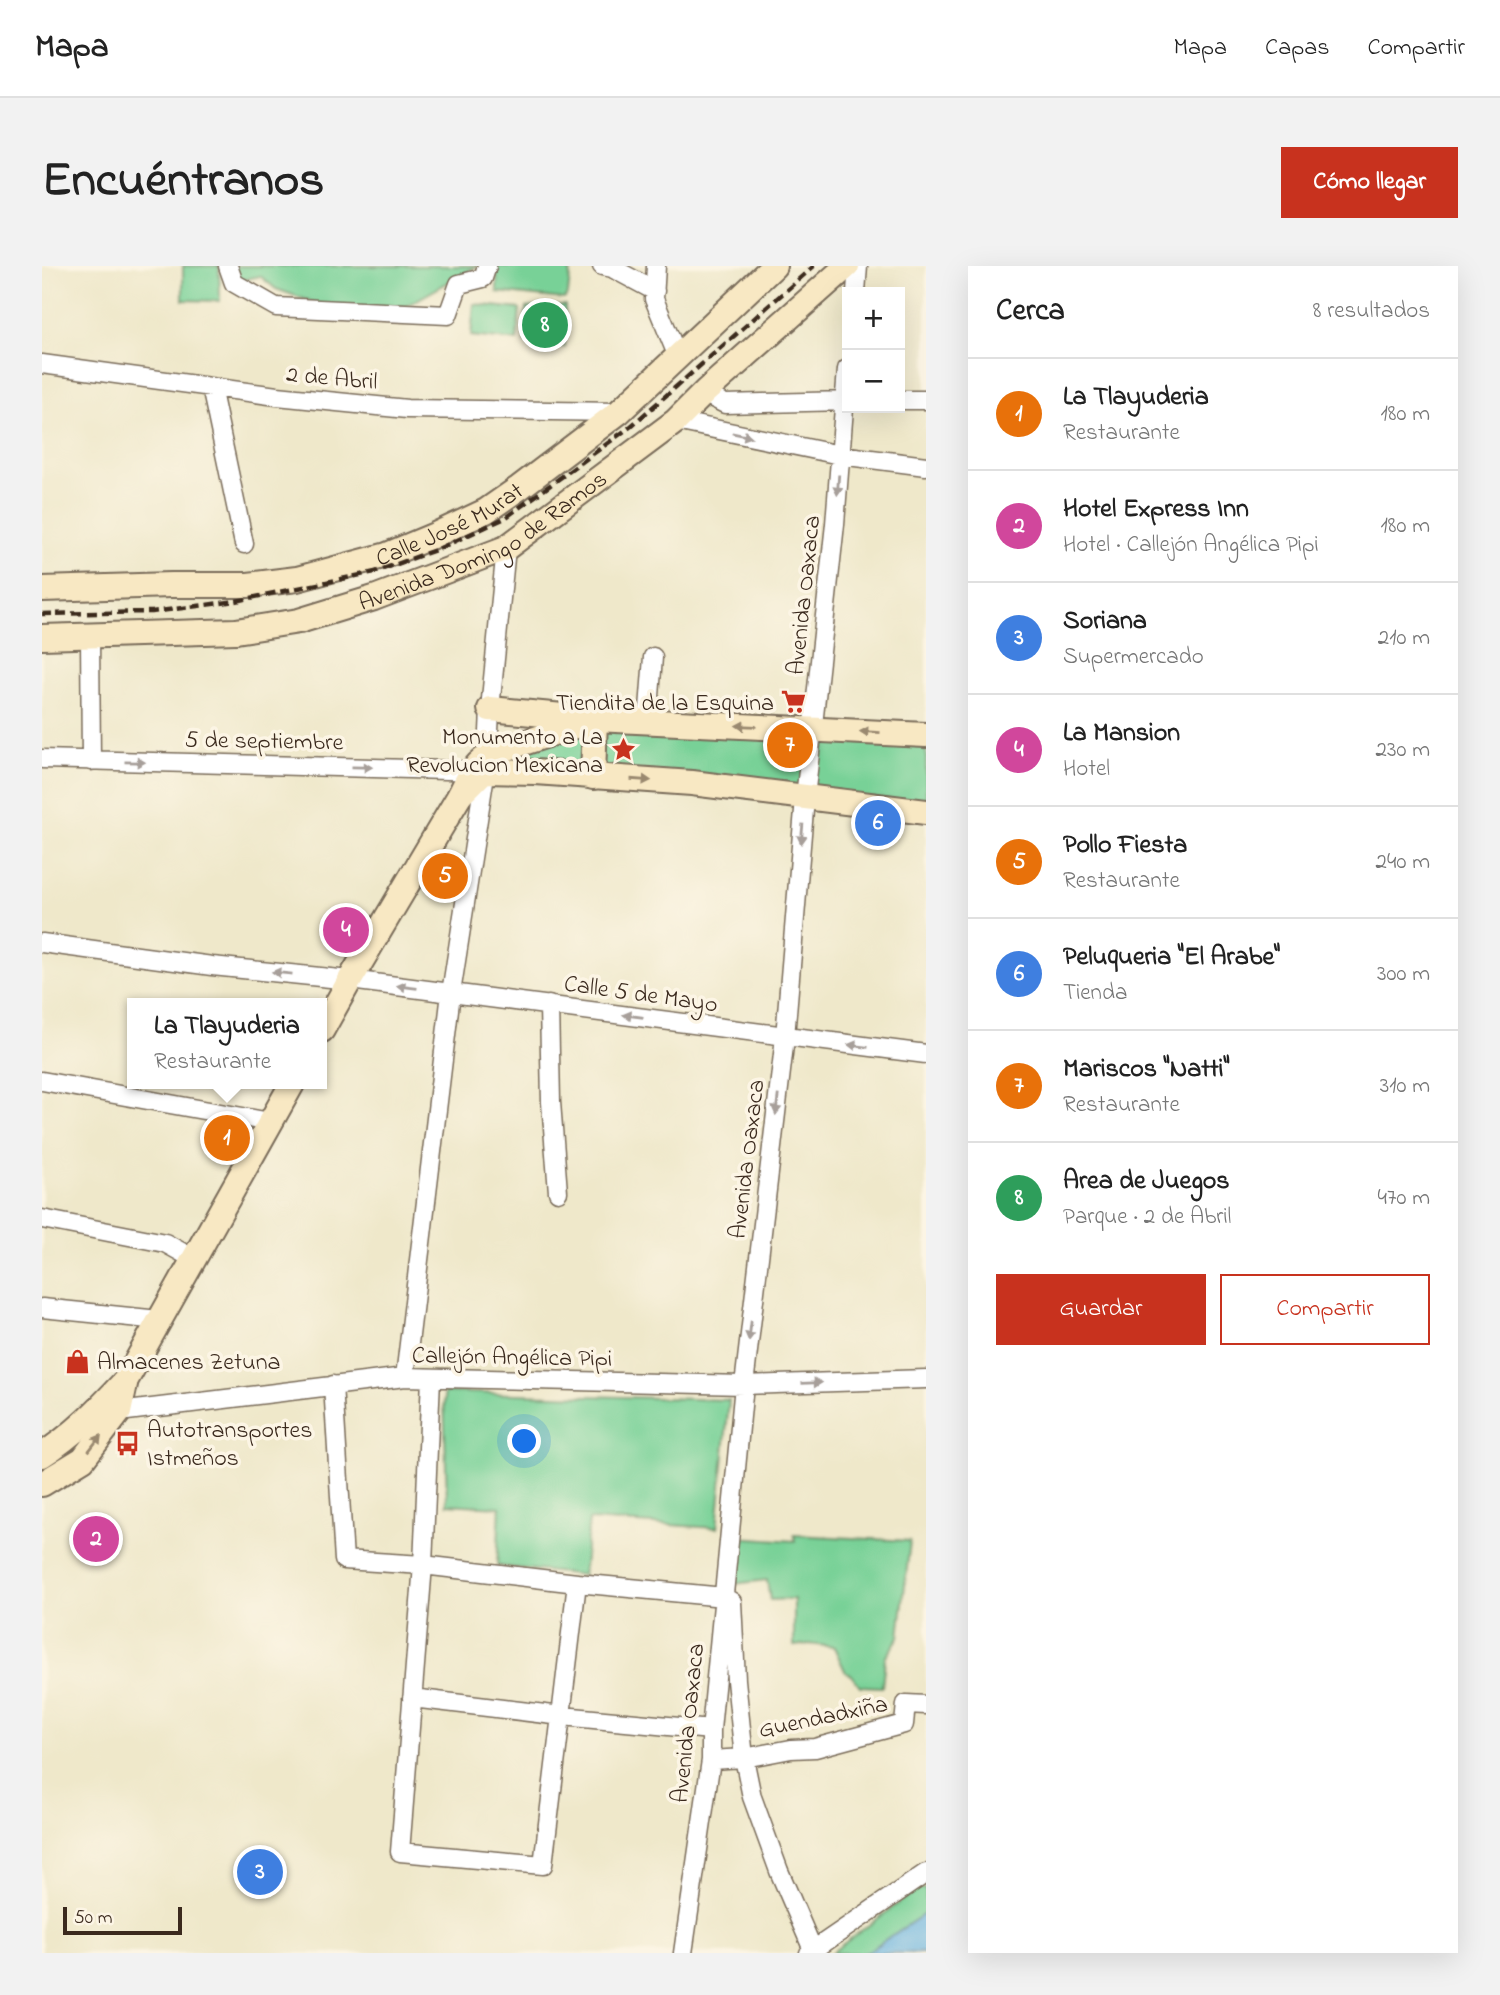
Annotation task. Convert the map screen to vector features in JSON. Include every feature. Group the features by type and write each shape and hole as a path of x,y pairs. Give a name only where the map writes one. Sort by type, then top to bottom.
{"street":[{"path":"228,266 234,284 276,307 448,315 459,284 483,278 487,266"},
{"path":"602,266 612,268 655,291"},
{"path":"656,266 654,299 678,357"},
{"name":"Calle José Murat","path":"42,589 248,585 297,579 387,555 486,511 519,488 618,412 774,266"},
{"name":"Avenida Domingo de Ramos","path":"42,637 236,631 299,621 374,598 506,548 676,421 847,266"},
{"path":"856,287 858,266"},
{"name":"2 de Abril","path":"42,364 277,396 407,409 618,412"},
{"path":"211,387 244,544"},
{"path":"706,391 725,404 842,401"},
{"path":"905,400 926,400"},
{"name":"Avenida Oaxaca","path":"682,1953 710,1760 744,1385 785,1037 805,798 845,413"},
{"path":"676,421 840,455 926,466"},
{"path":"405,1377 451,993 490,709 506,548"},
{"path":"90,636 91,761"},
{"path":"648,722 653,657"},
{"path":"490,709 595,719 926,735"},
{"path":"327,1019 460,795 481,765 551,733 595,719"},
{"path":"593,777 595,719"},
{"name":"5 de septiembre","path":"42,760 481,765"},
{"path":"481,765 534,772 692,783 926,813"},
{"name":"Calle 5 de Mayo","path":"42,943 926,1054"},
{"path":"550,1005 551,1102 558,1192"},
{"path":"42,1081 270,1122"},
{"path":"42,1484 83,1459 289,1089"},
{"path":"42,1219 165,1243 194,1259"},
{"path":"42,1308 159,1320"},
{"name":"Callejón Angélica Pipi","path":"110,1410 405,1377 744,1385 926,1378"},
{"path":"431,1378 423,1565 400,1852 543,1865 577,1583"},
{"path":"333,1385 344,1560 423,1565 724,1597 732,1602 736,1681 744,1758 752,1797 811,1952 926,1873"},
{"path":"42,1455 110,1410"},
{"path":"412,1698 711,1730"},
{"name":"Guendadxiña","path":"710,1760 815,1748 904,1724 906,1704 926,1705"}],"green space":[{"path":"183,266 219,266 220,301 183,300"},
{"path":"234,266 477,266 406,306 335,310 276,289 260,276 238,281"},
{"path":"497,266 571,266 568,294 564,299 497,292"},
{"path":"474,304 520,309 517,341 471,336"},
{"path":"565,305 565,347 525,342 526,308"},
{"path":"595,719 926,735 926,814 492,771 505,749"},
{"path":"444,1392 729,1400 717,1528 589,1520 583,1575 497,1566 500,1507 447,1504"},
{"path":"794,1535 910,1541 899,1637 885,1658 882,1687 860,1686 852,1675 846,1673 834,1647 809,1644 794,1646 794,1599 770,1600 767,1580 733,1584 736,1537 795,1541"},
{"path":"918,1889 926,1889 926,1953 831,1953"}],"water":[{"path":"926,1913 926,1953 865,1953"}],"railway":[{"path":"42,614 152,612 236,601 375,572 438,549 505,518 630,427 814,266"}],"place":[{"name":"Area de Juegos","path":"545,325"},
{"name":"Tiendita de la Esquina","path":"794,702"},
{"name":"Mariscos \"Natti\"","path":"790,745"},
{"name":"Monumento a La Revolucion Mexicana","path":"623,750"},
{"name":"Peluqueria \"El Arabe\"","path":"878,823"},
{"name":"Pollo Fiesta","path":"445,876"},
{"name":"La Mansion","path":"346,930"},
{"name":"La Tlayuderia","path":"227,1138"},
{"name":"Almacenes Zetuna","path":"77,1361"},
{"name":"Autotransportes Istmeños","path":"127,1443"},
{"name":"Hotel Express Inn","path":"96,1539"},
{"name":"Soriana","path":"260,1872"}]}
